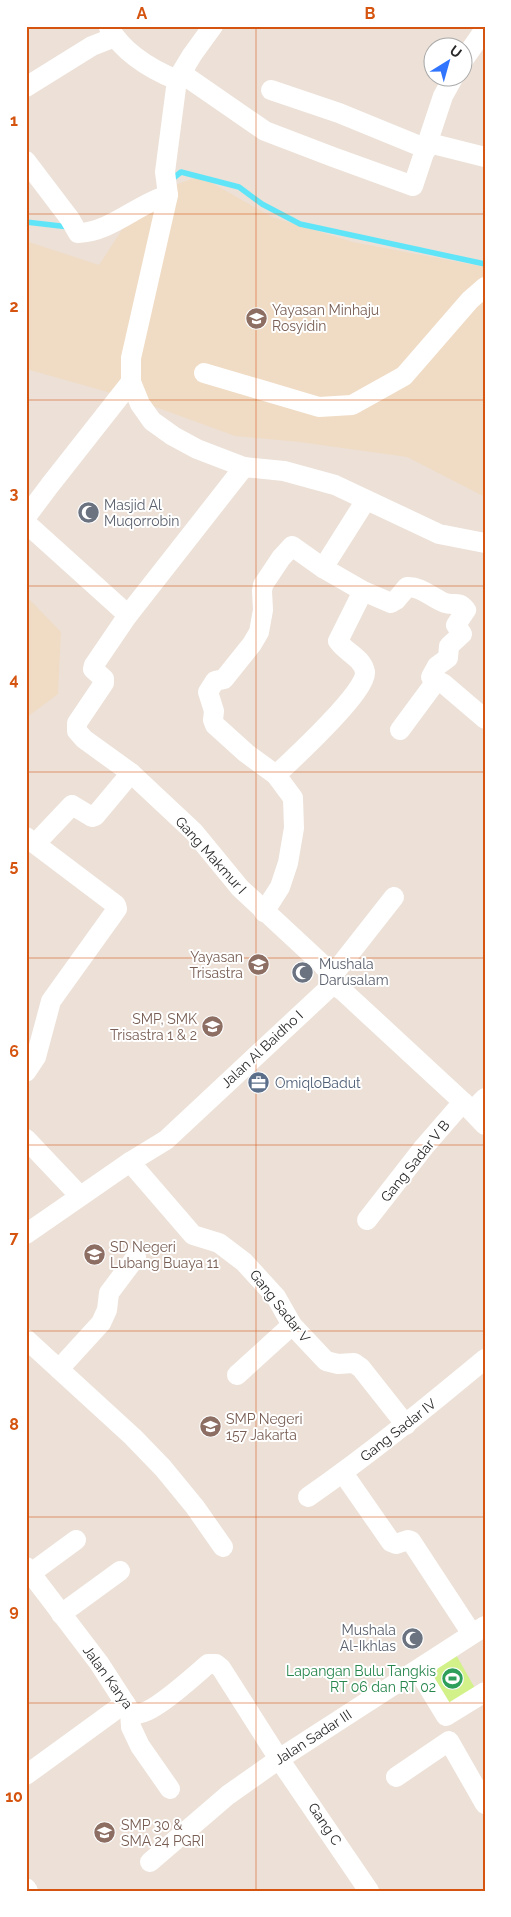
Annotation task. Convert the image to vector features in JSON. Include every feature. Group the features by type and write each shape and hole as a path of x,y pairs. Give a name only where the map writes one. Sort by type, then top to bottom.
{"street":[{"path":"213,26 179,76 167,186 132,358 131,382 140,404 152,421 173,436 197,449 244,467 284,471 335,485 439,534 485,543"},
{"path":"474,45 485,29"},
{"path":"26,87 111,32 144,64 179,76 265,130 413,186 428,146 443,96 448,88"},
{"path":"271,90 428,146 485,157"},
{"path":"26,160 74,226 87,232 108,224 156,199 167,186"},
{"path":"204,373 318,407 352,405 404,376 470,300 485,287"},
{"path":"26,517 131,382"},
{"path":"26,523 128,615 244,467"},
{"path":"323,568 366,500"},
{"path":"264,912 280,886 288,863 294,828 293,798 276,775 246,753 215,726 213,720 214,711 208,692 216,681 224,679 252,644 259,632 263,610 263,585 290,547 296,547 323,568 363,592 391,603 407,587 414,586 445,603 458,603 466,609 456,626 462,634 449,646 448,658 437,666 431,677 485,719"},
{"path":"276,775 345,706 363,682 365,674 362,664 338,641 363,592"},
{"name":"Gang Makmur I","path":"128,615 94,664 93,669 104,679 104,683 78,723 77,731 84,739 131,773 194,832 240,888 322,964 335,982"},
{"path":"400,730 437,680"},
{"path":"26,1072 36,1057 51,1001 117,909 116,905 31,840 72,805 92,817 95,816 131,773"},
{"path":"394,897 335,982 476,1109"},
{"name":"Jalan Al Baidho I","path":"26,1234 130,1162 166,1140 335,982"},
{"name":"Gang Sadar V B","path":"367,1220 424,1147 476,1109"},
{"path":"26,1139 80,1196"},
{"name":"Gang Sadar V","path":"130,1162 165,1201 187,1230 202,1239 219,1243 244,1262 276,1297 292,1325 326,1361 338,1364 354,1363 361,1368 406,1425"},
{"path":"59,1369 101,1323 106,1310 108,1293 136,1257"},
{"path":"237,1375 292,1325"},
{"path":"26,1339 133,1437 157,1462 201,1515 223,1547"},
{"name":"Gang Sadar IV","path":"308,1497 344,1473 406,1425 485,1359"},
{"path":"344,1473 391,1542 396,1544 410,1540 479,1630"},
{"path":"29,1570 76,1540"},
{"name":"Jalan Karya","path":"29,1570 99,1663 127,1707 137,1714 144,1713 154,1708 208,1664 216,1664 221,1668 279,1759"},
{"path":"61,1614 120,1571"},
{"name":"Jalan Sadar III","path":"150,1862 228,1795 279,1759 479,1630"},
{"path":"418,1670 446,1716 485,1692"},
{"path":"26,1775 127,1707 131,1727 140,1746 170,1790"},
{"path":"396,1777 449,1742 485,1804"},
{"name":"Gang C","path":"279,1759 369,1891"}],"shaded area":[{"name":"Yayasan Minhaju Rosyidin","path":"200,176 272,217 353,242 485,267 485,497 407,457 299,442 235,436 136,400 26,369 26,241 99,265 144,196"},
{"path":"26,596 61,632 58,694 26,718"}],"green space":[{"name":"Lapangan Bulu Tangkis RT 06 dan RT 02","path":"455,1653 476,1690 449,1705 429,1668"}],"waterway":[{"path":"171,180 181,172 239,187 262,204 300,224 485,264"},
{"path":"26,222 69,227"}],"place":[{"name":"Yayasan Minhaju Rosyidin","path":"256,318"},
{"name":"Masjid Al Muqorrobin","path":"88,513"},
{"name":"Yayasan Trisastra","path":"259,965"},
{"name":"Mushala Darusalam","path":"303,972"},
{"name":"SMP, SMK Trisastra 1 & 2","path":"213,1027"},
{"name":"OmiqloBadut","path":"259,1083"},
{"name":"SD Negeri Lubang Buaya 11","path":"94,1255"},
{"name":"SMP Negeri 157 Jakarta","path":"210,1427"},
{"name":"Mushala Al-Ikhlas","path":"412,1638"},
{"name":"Lapangan Bulu Tangkis RT 06 dan RT 02","path":"452,1679"},
{"name":"SMP 30 & SMA 24 PGRI","path":"105,1833"}]}
